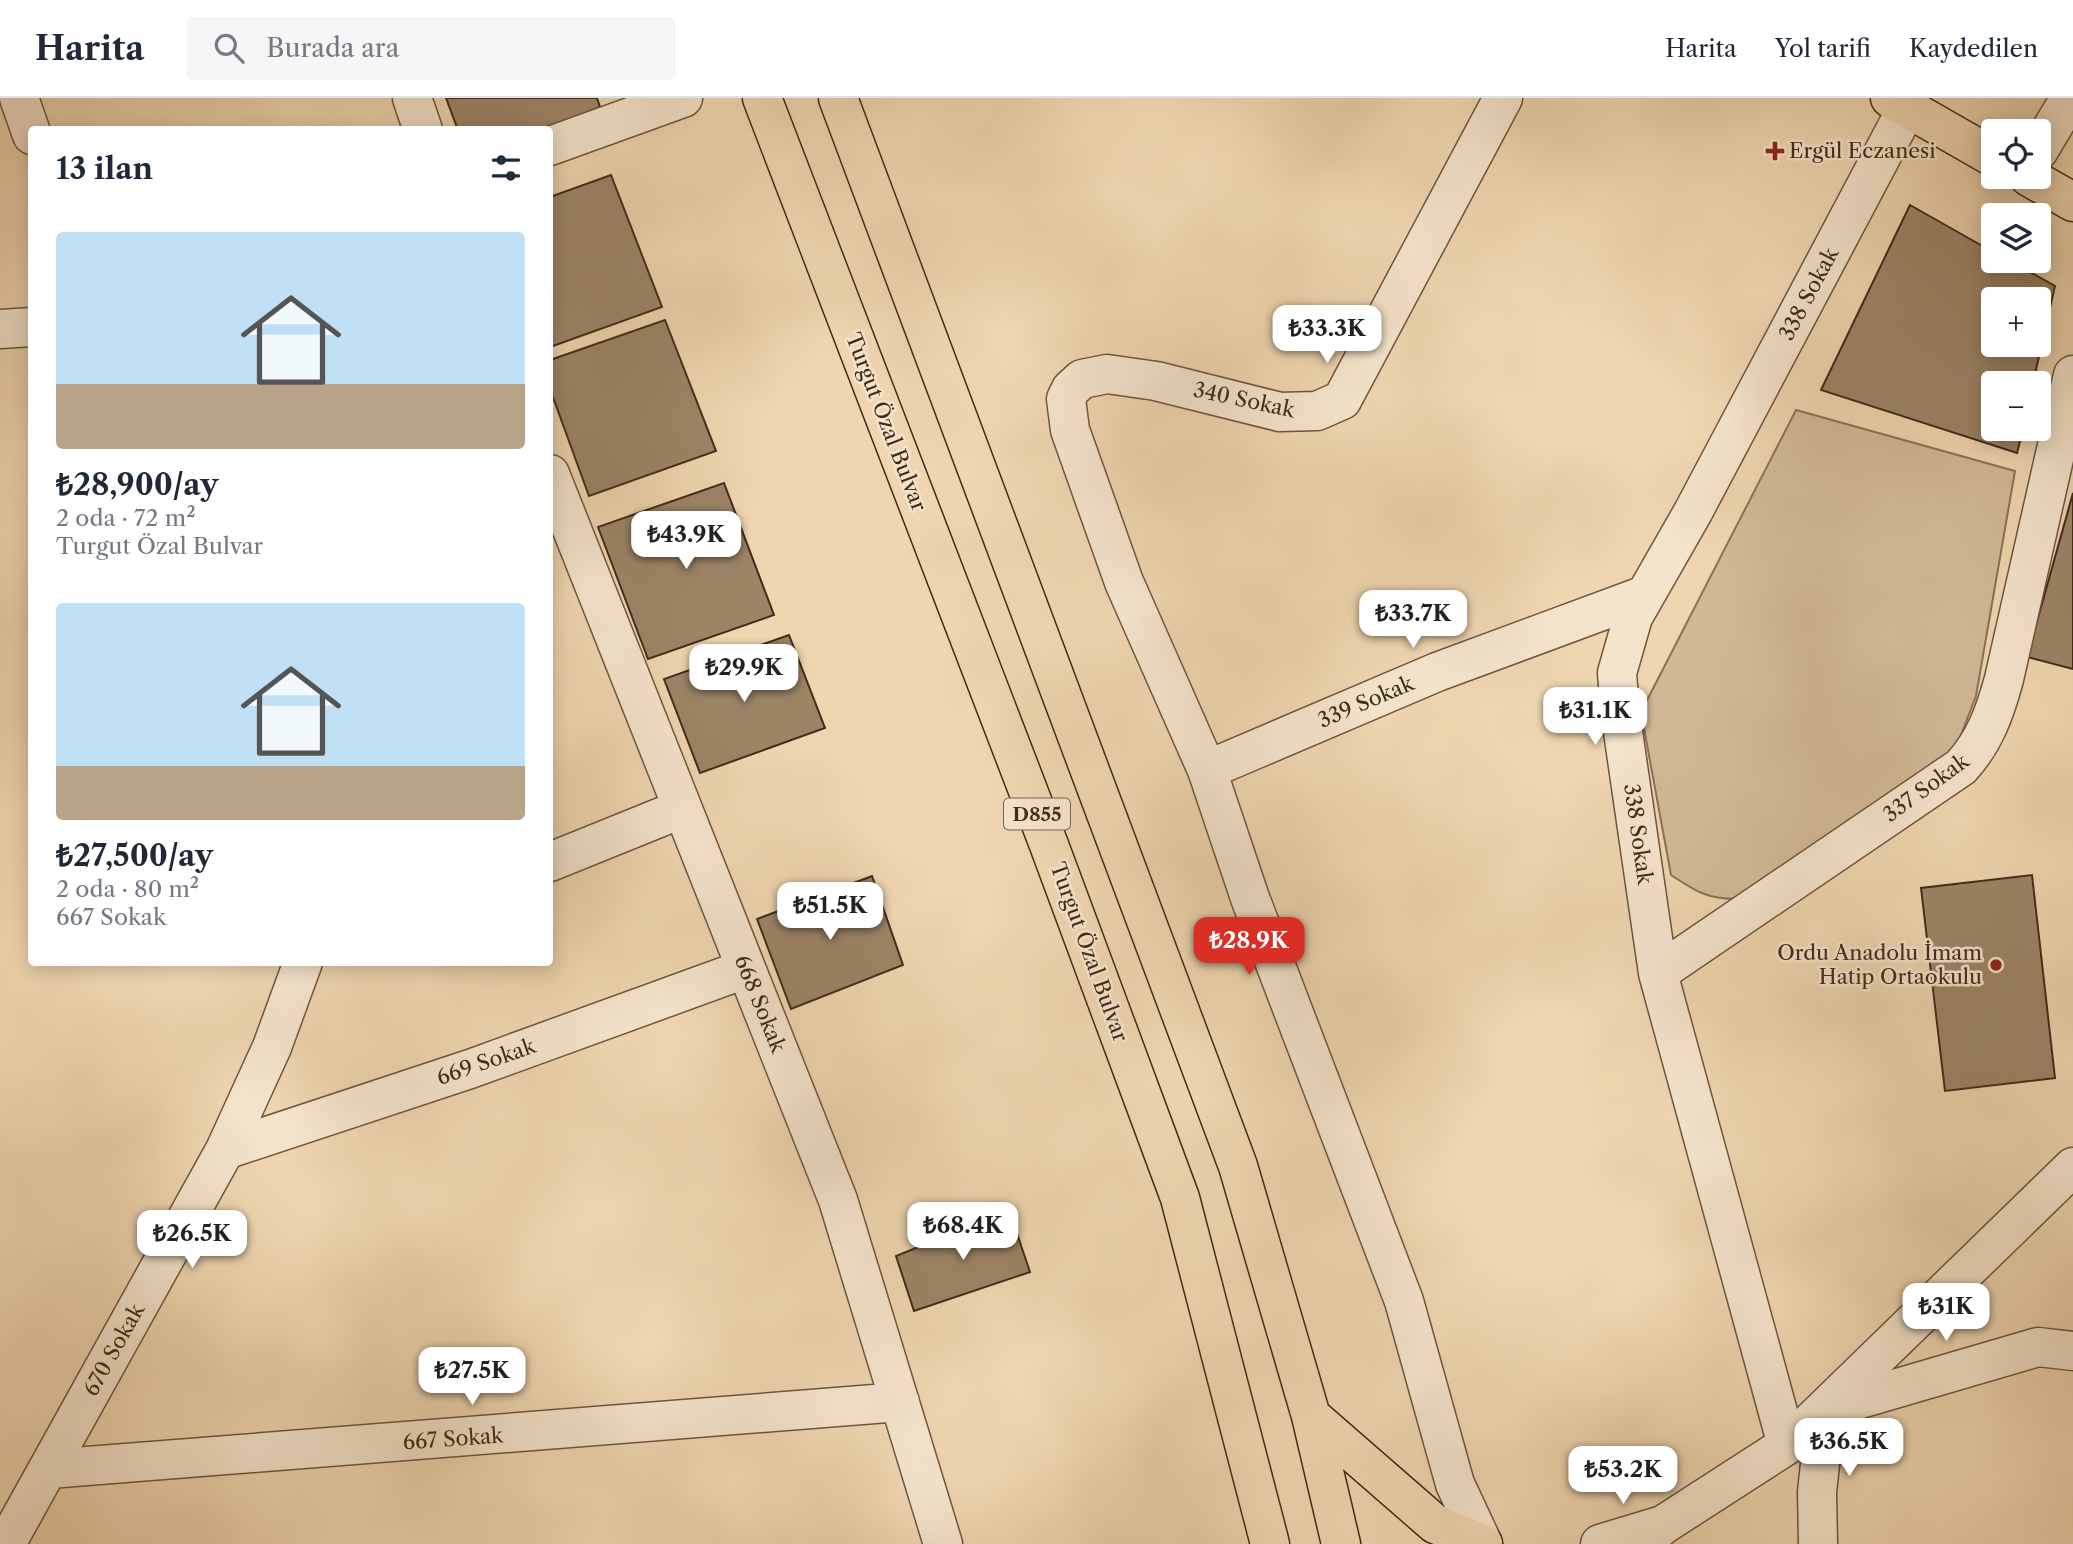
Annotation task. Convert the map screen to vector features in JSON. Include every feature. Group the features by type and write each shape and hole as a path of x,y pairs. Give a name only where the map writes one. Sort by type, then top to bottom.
{"main road":[{"name":"Turgut Özal Bulvar","path":"762,98 1049,845 1180,1198 1270,1544"},
{"name":"D855","path":"838,98 1238,1166 1311,1416 1341,1544"},
{"path":"1898,103 1981,150"},
{"path":"2050,189 2073,202"},
{"path":"1311,1416 1435,1524 1483,1544"}],"street":[{"path":"19,98 29,126"},
{"path":"412,98 422,126"},
{"path":"553,145 683,98"},
{"name":"340 Sokak","path":"1207,769 1124,582 1070,430 1066,399 1070,389 1082,379 1107,374 1156,381 1280,412 1317,411 1342,400 1503,98"},
{"path":"2051,130 2070,98"},
{"name":"338 Sokak","path":"1787,1445 1658,973 1620,710 1618,673 1633,617 1693,512 1898,103"},
{"path":"0,329 28,327"},
{"name":"337 Sokak","path":"1658,973 1961,767 1977,749 1994,714 2004,679 2073,375"},
{"name":"668 Sokak","path":"553,482 838,1200 943,1544"},
{"name":"339 Sokak","path":"1207,769 1437,672 1645,594"},
{"path":"1207,769 1250,898 1404,1301 1455,1484 1483,1544"},
{"path":"553,861 681,809"},
{"name":"670 Sokak","path":"6,1544 225,1150 272,1047 302,966"},
{"name":"669 Sokak","path":"225,1150 470,1069 745,969"},
{"path":"1600,1544 1652,1534 1787,1445 2073,1167"},
{"path":"1826,1409 2038,1347 2073,1351"},
{"name":"667 Sokak","path":"49,1469 900,1402"},
{"path":"1818,1544 1817,1492 1826,1409"}],"shaded area":[{"path":"1796,410 2015,471 1976,696 1954,753 1737,899 1717,898 1695,890 1671,875 1641,712"}],"building":[{"path":"446,98 597,98 600,107 553,126 456,126"},
{"path":"611,175 662,307 553,346 553,196"},
{"path":"1910,205 1981,245 1981,273 2032,273 2055,286 2051,304 2051,287 1981,287 1981,357 2039,357 2036,371 1981,371 1981,441 2020,441 2017,453 1821,390"},
{"path":"665,320 716,451 589,496 553,397 553,359"},
{"path":"724,483 774,615 648,659 598,527"},
{"path":"2073,493 2073,669 2027,657"},
{"path":"789,635 825,728 700,773 664,679"},
{"path":"2032,875 2055,1078 1945,1091 1921,888"},
{"path":"872,876 903,965 791,1009 757,919"},
{"path":"1009,1210 1030,1272 914,1311 896,1256"}],"place":[{"name":"Ergül Eczanesi","path":"1775,151"},
{"name":"Ordu Anadolu İmam Hatip Ortaokulu","path":"1996,965"}]}
